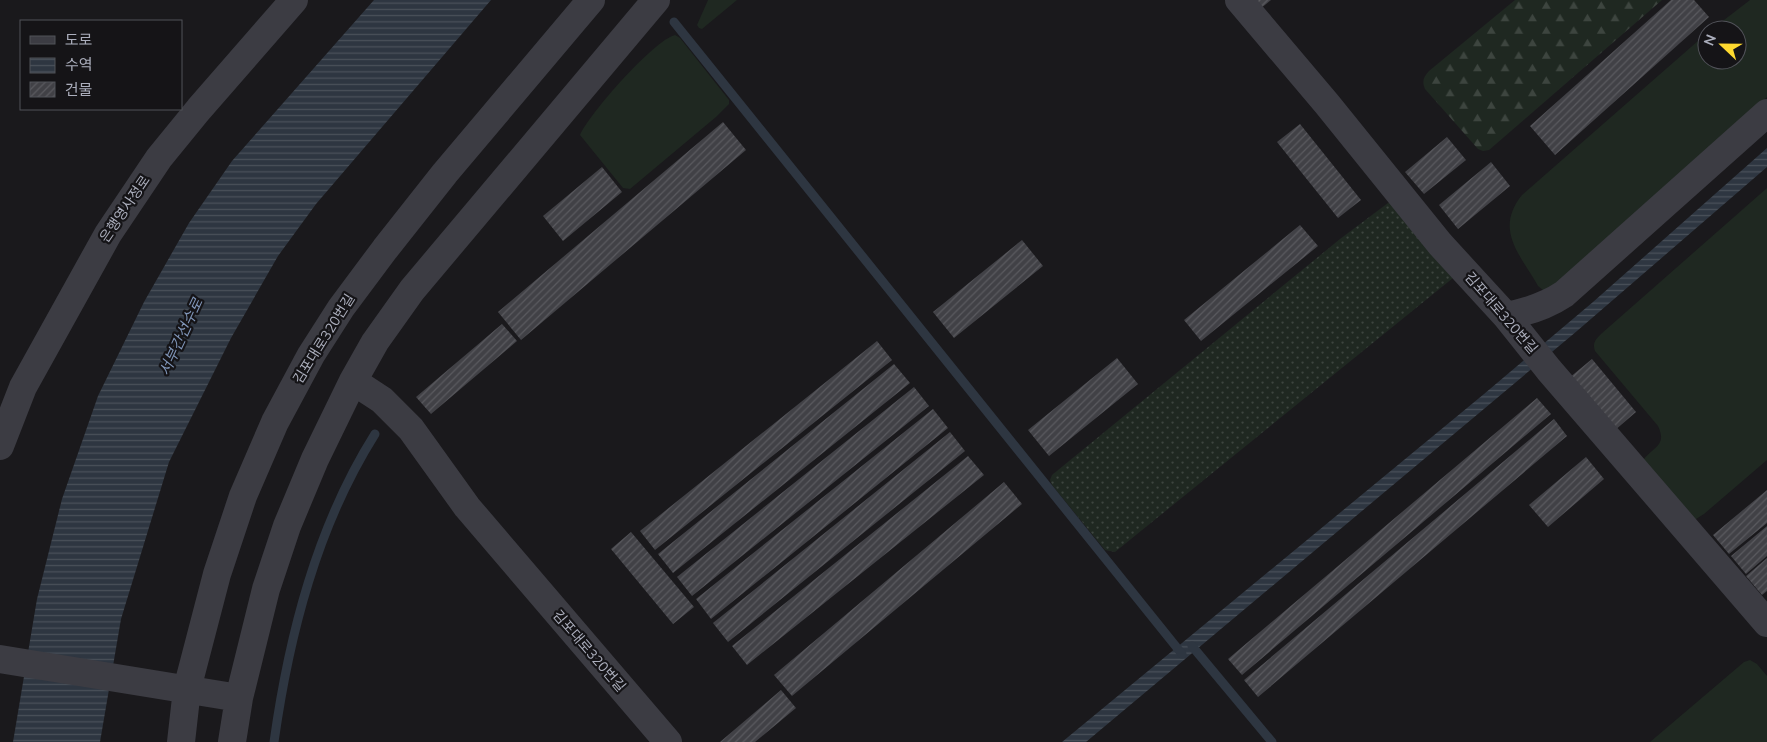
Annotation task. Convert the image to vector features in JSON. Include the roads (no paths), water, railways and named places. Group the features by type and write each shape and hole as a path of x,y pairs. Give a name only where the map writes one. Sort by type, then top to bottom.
{"street":[{"name":"은행영사정로","path":"0,446 22,387 108,234 159,158 294,0"},
{"name":"김포대로320번길","path":"182,742 187,689 217,574 243,496 275,422 311,355 341,308 397,234 445,173 590,0"},
{"path":"232,742 239,698 266,589 287,526 315,459 353,381 375,342 412,290 656,0"},
{"name":"김포대로320번길","path":"1240,0 1440,244 1506,316 1549,370 1767,623"},
{"path":"1506,316 1542,306 1564,294 1767,113"},
{"name":"김포대로320번길","path":"353,381 382,400 411,430 467,507 668,742"},
{"path":"0,659 239,698"}],"water":[{"name":"서부간선수로","path":"374,0 491,0 316,204 278,256 231,338 169,462 121,619 100,742 13,742 37,599 62,499 98,396 144,302 189,223 232,161"},
{"path":"1767,148 1767,167 1577,331 1086,742 1062,742 1484,394 1593,302"}],"waterway":[{"path":"674,22 1182,654"},
{"path":"274,742 288,662 308,582 337,506 375,434"},
{"path":"1192,646 1272,742"}]}
